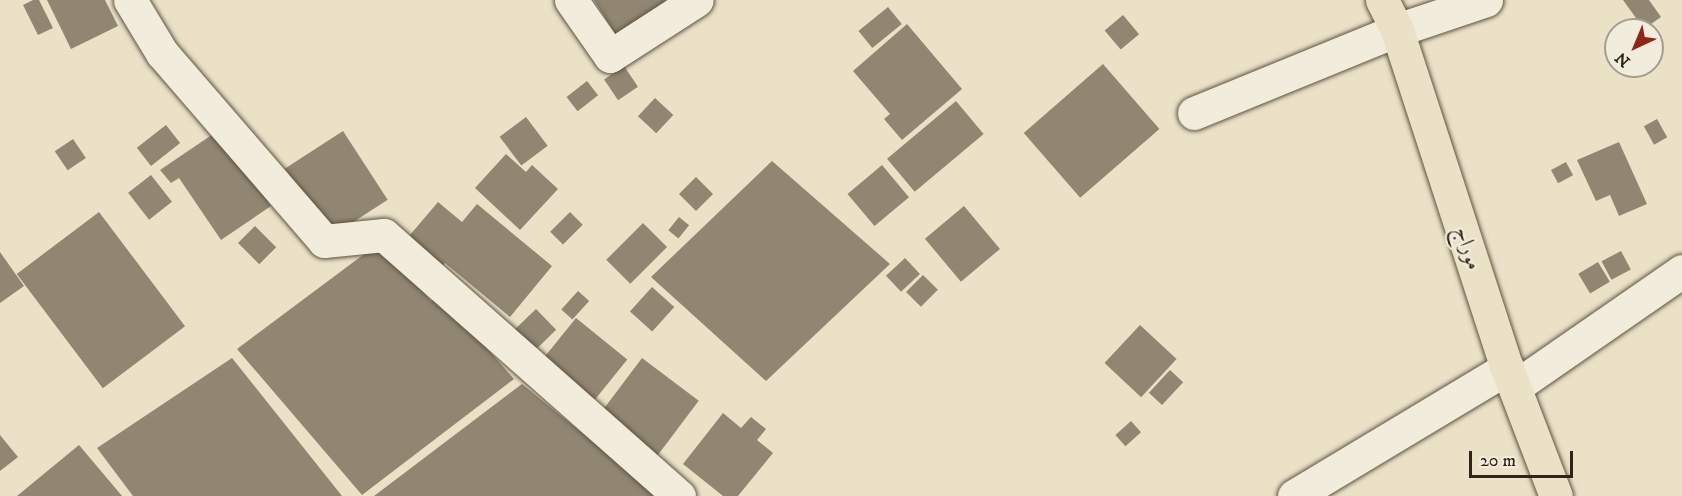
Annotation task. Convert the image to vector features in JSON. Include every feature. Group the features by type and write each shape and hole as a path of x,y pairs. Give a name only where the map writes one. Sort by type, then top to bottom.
{"main road":[{"name":"موراج","path":"1382,0 1397,30 1512,377 1556,496"}],"lane":[{"path":"130,0 162,53 324,241 384,235 679,496"},
{"path":"571,0 610,56 697,0"},
{"path":"1194,112 1397,30 1486,0"},
{"path":"1294,496 1512,377 1682,271"}],"building":[{"path":"39,0 53,28 38,35 23,5"},
{"path":"47,0 105,0 118,26 71,49"},
{"path":"594,0 665,0 669,7 618,38"},
{"path":"1623,0 1649,0 1661,17 1660,18 1636,18"},
{"path":"888,7 902,24 872,48 858,31"},
{"path":"1123,15 1139,34 1121,50 1105,30"},
{"path":"907,24 962,89 902,140 884,119 890,114 853,71"},
{"path":"1103,64 1159,129 1080,198 1024,133"},
{"path":"624,66 638,87 618,100 604,79"},
{"path":"587,81 598,95 578,111 567,97"},
{"path":"655,98 673,115 656,133 638,116"},
{"path":"956,101 984,134 915,192 887,159"},
{"path":"526,117 548,146 521,166 500,137"},
{"path":"1657,119 1667,137 1654,145 1644,126"},
{"path":"166,125 180,143 151,166 137,148"},
{"path":"219,130 271,206 221,240 179,178 171,183 160,170"},
{"path":"343,131 388,200 330,237 285,169"},
{"path":"73,139 86,158 68,170 55,151"},
{"path":"1619,142 1647,204 1619,216 1610,195 1596,201 1577,160"},
{"path":"506,154 526,172 532,165 558,189 520,230 475,188"},
{"path":"772,161 890,264 766,381 651,277"},
{"path":"1566,162 1573,175 1558,183 1551,170"},
{"path":"882,165 909,197 875,226 848,194"},
{"path":"151,175 172,202 149,220 128,193"},
{"path":"696,177 713,194 696,211 679,194"},
{"path":"438,202 462,222 477,204 552,266 510,317 445,263 438,270 404,242"},
{"path":"964,206 1000,249 961,282 925,239"},
{"path":"99,212 185,326 103,388 17,274"},
{"path":"570,212 583,225 563,245 550,232"},
{"path":"679,217 689,225 678,238 668,230"},
{"path":"643,223 667,247 630,284 606,260"},
{"path":"255,226 276,247 259,264 238,243"},
{"path":"379,243 431,301 440,295 514,379 362,495 237,349"},
{"path":"1621,251 1631,270 1611,280 1602,261"},
{"path":"0,252 24,286 0,303"},
{"path":"905,258 920,274 901,292 886,276"},
{"path":"1598,262 1610,282 1590,294 1578,274"},
{"path":"923,275 938,290 921,307 906,292"},
{"path":"652,287 674,307 652,332 630,312"},
{"path":"578,291 589,301 572,320 561,310"},
{"path":"536,309 556,330 527,358 507,337"},
{"path":"576,318 627,360 589,407 538,365"},
{"path":"1140,325 1177,359 1141,397 1105,363"},
{"path":"232,358 342,496 133,496 97,448"},
{"path":"642,358 699,401 657,457 600,414"},
{"path":"1170,370 1183,382 1162,405 1149,393"},
{"path":"522,384 659,496 374,496"},
{"path":"723,413 741,428 751,417 766,429 757,440 773,453 738,496 723,496 683,464"},
{"path":"1131,421 1141,432 1125,446 1115,435"},
{"path":"0,435 18,457 0,471"},
{"path":"79,445 122,496 17,496"}]}
